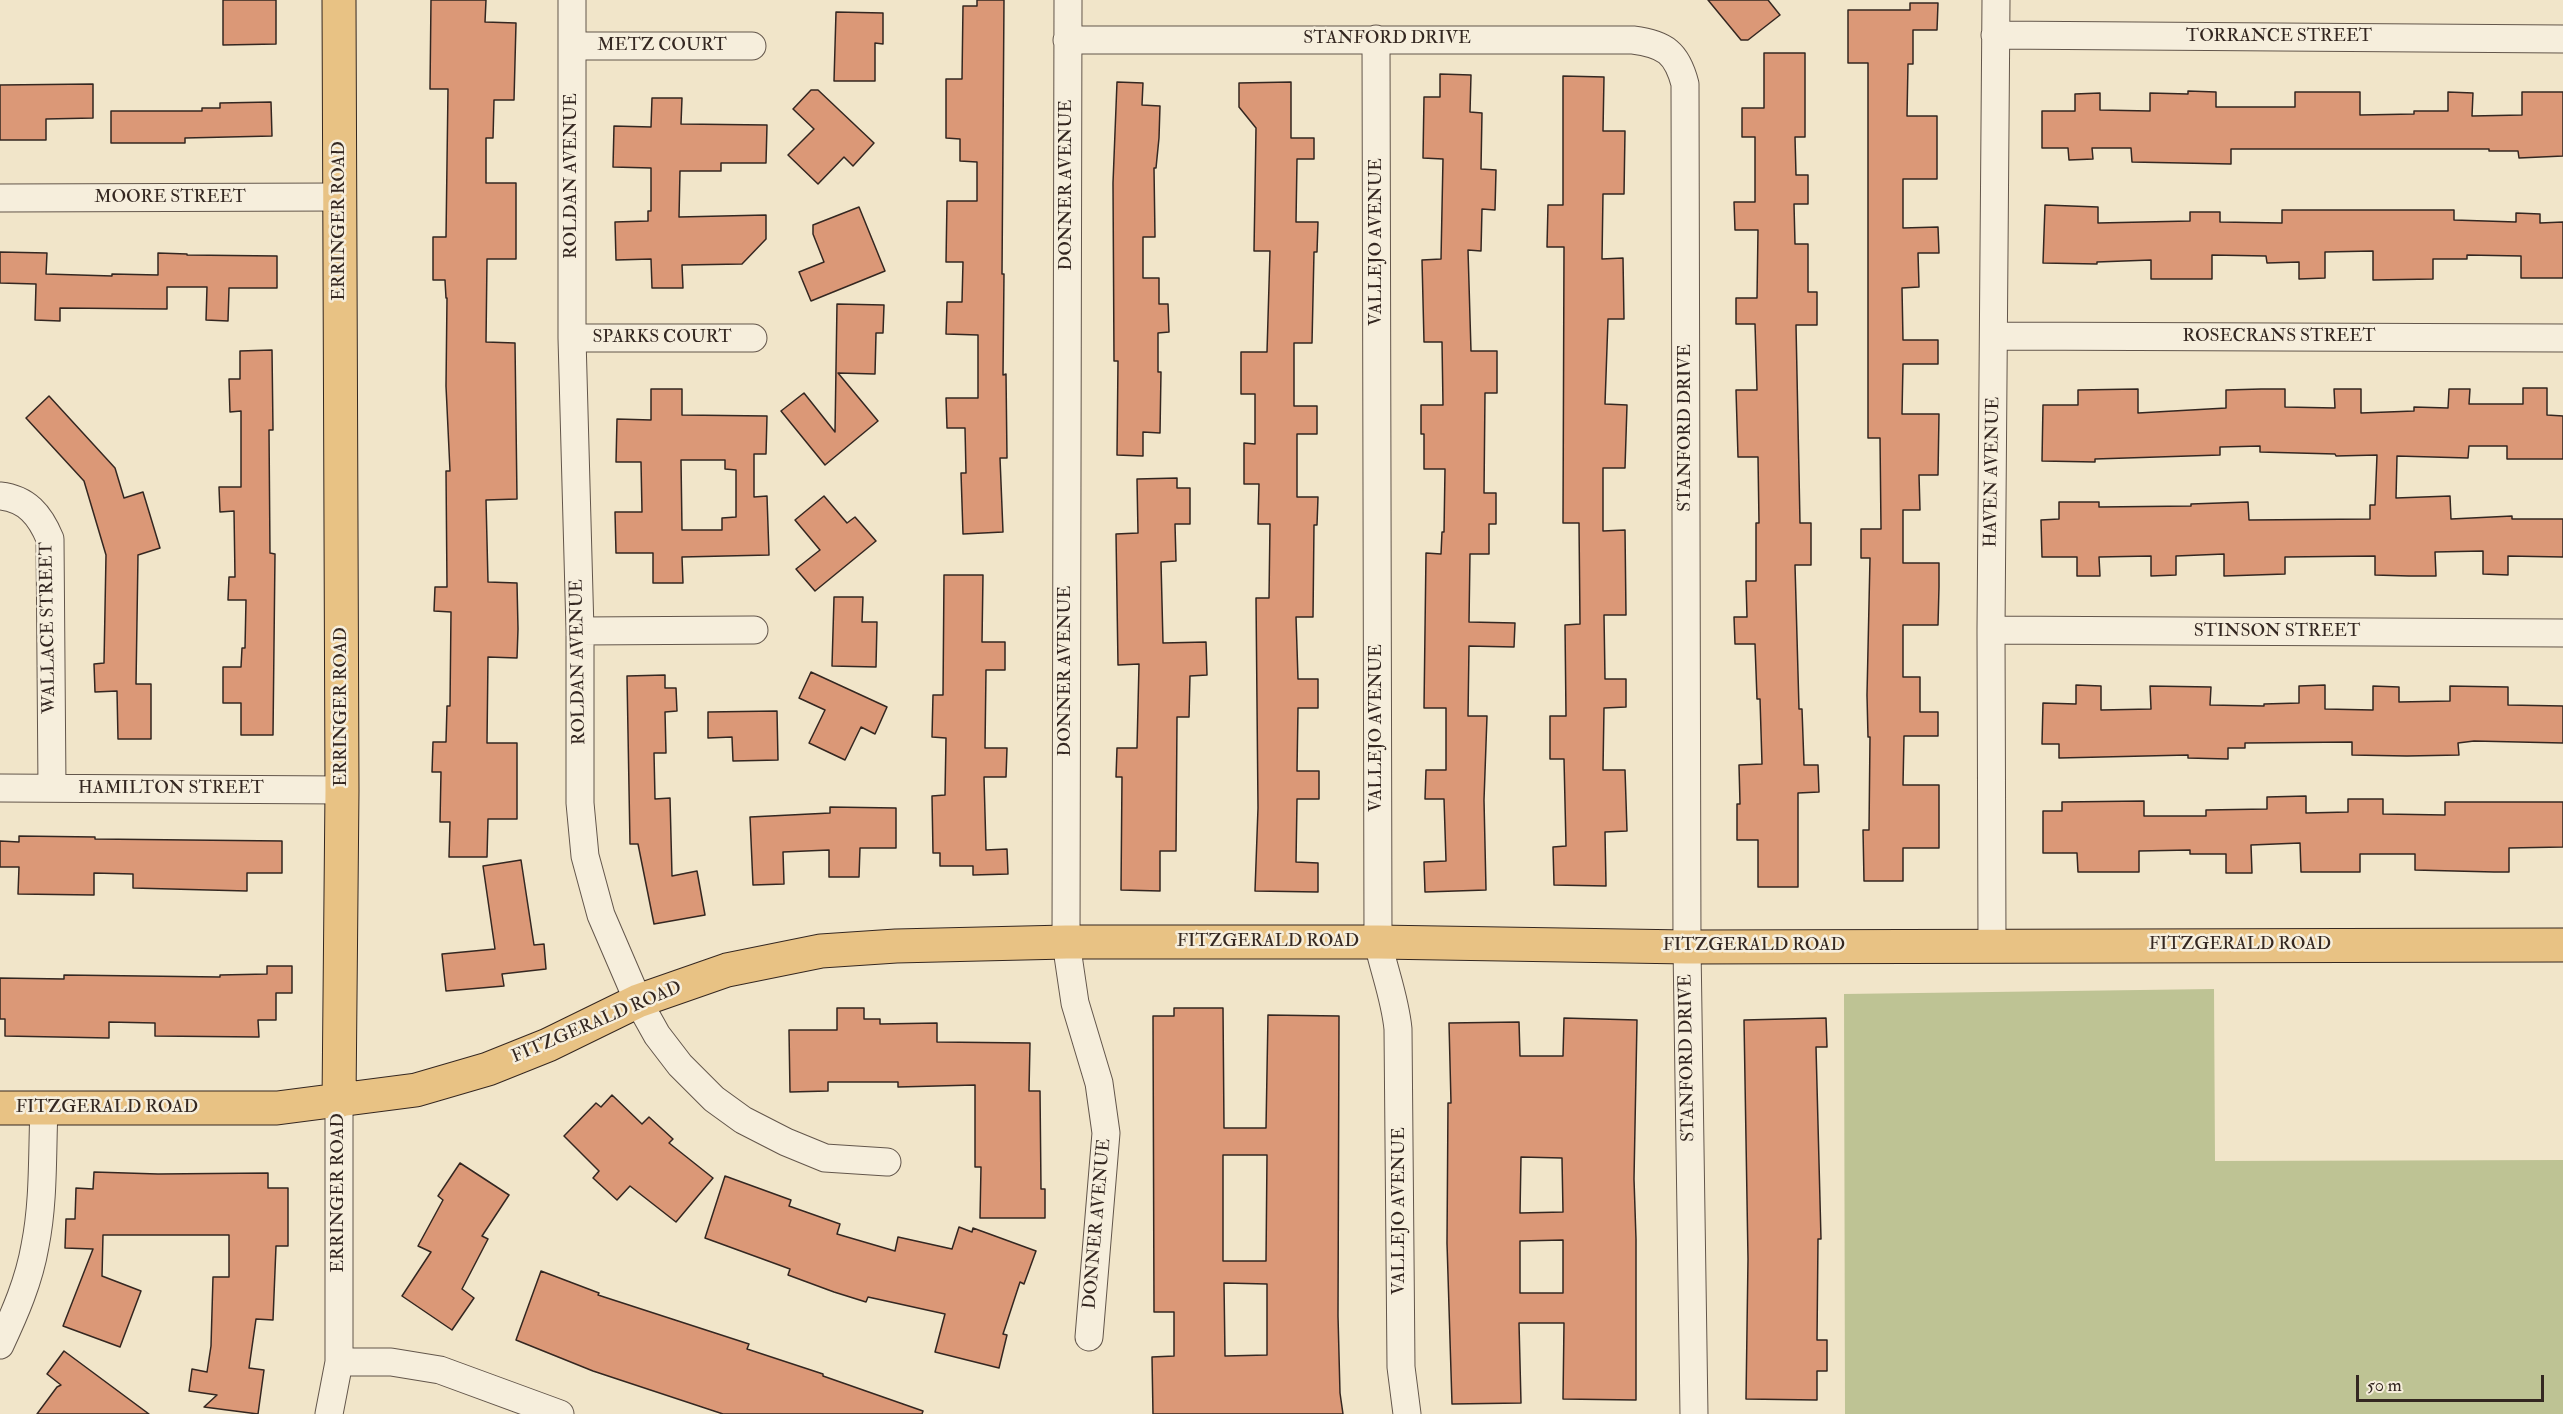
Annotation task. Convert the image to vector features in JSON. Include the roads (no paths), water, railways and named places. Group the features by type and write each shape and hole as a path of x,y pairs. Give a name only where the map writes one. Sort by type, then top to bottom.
{"main road":[{"name":"ERRINGER ROAD","path":"339,0 342,790 339,1101"},
{"name":"FITZGERALD ROAD","path":"0,1108 277,1108 416,1090 488,1070 548,1045 638,1001 727,970 820,951 896,946 1066,942 1378,942 1687,946 2563,945"}],"street":[{"name":"ROLDAN AVENUE","path":"572,0 572,338 580,631 580,803 585,856 601,915 638,1001 657,1035 680,1065 714,1099 743,1120 786,1142 825,1158 887,1162"},
{"name":"DONNER AVENUE","path":"1068,0 1066,942 1075,1003 1099,1083 1106,1133 1089,1337"},
{"name":"HAVEN AVENUE","path":"1992,945 1991,630 1996,0"},
{"name":"TORRANCE STREET","path":"1995,36 2563,39"},
{"name":"VALLEJO AVENUE","path":"1376,39 1378,942 1383,969 1396,1004 1398,1029 1401,1367 1407,1414"},
{"name":"STANFORD DRIVE","path":"1067,40 1633,40 1652,42 1669,51 1680,66 1685,96 1687,946 1694,1414"},
{"name":"METZ COURT","path":"573,46 752,46"},
{"name":"MOORE STREET","path":"0,198 340,198"},
{"name":"ROSECRANS STREET","path":"1994,336 2563,338"},
{"name":"SPARKS COURT","path":"572,338 753,338"},
{"name":"WALLACE STREET","path":"0,496 13,497 30,507 43,522 50,539 52,788"},
{"path":"580,631 754,630"},
{"name":"STINSON STREET","path":"1991,630 2563,633"},
{"name":"HAMILTON STREET","path":"0,788 342,790"},
{"name":"ERRINGER ROAD","path":"329,1414 339,1362 339,1101"},
{"path":"0,1345 19,1306 35,1247 40,1207 44,1108"},
{"path":"339,1362 391,1362 440,1370 560,1414"}]}
